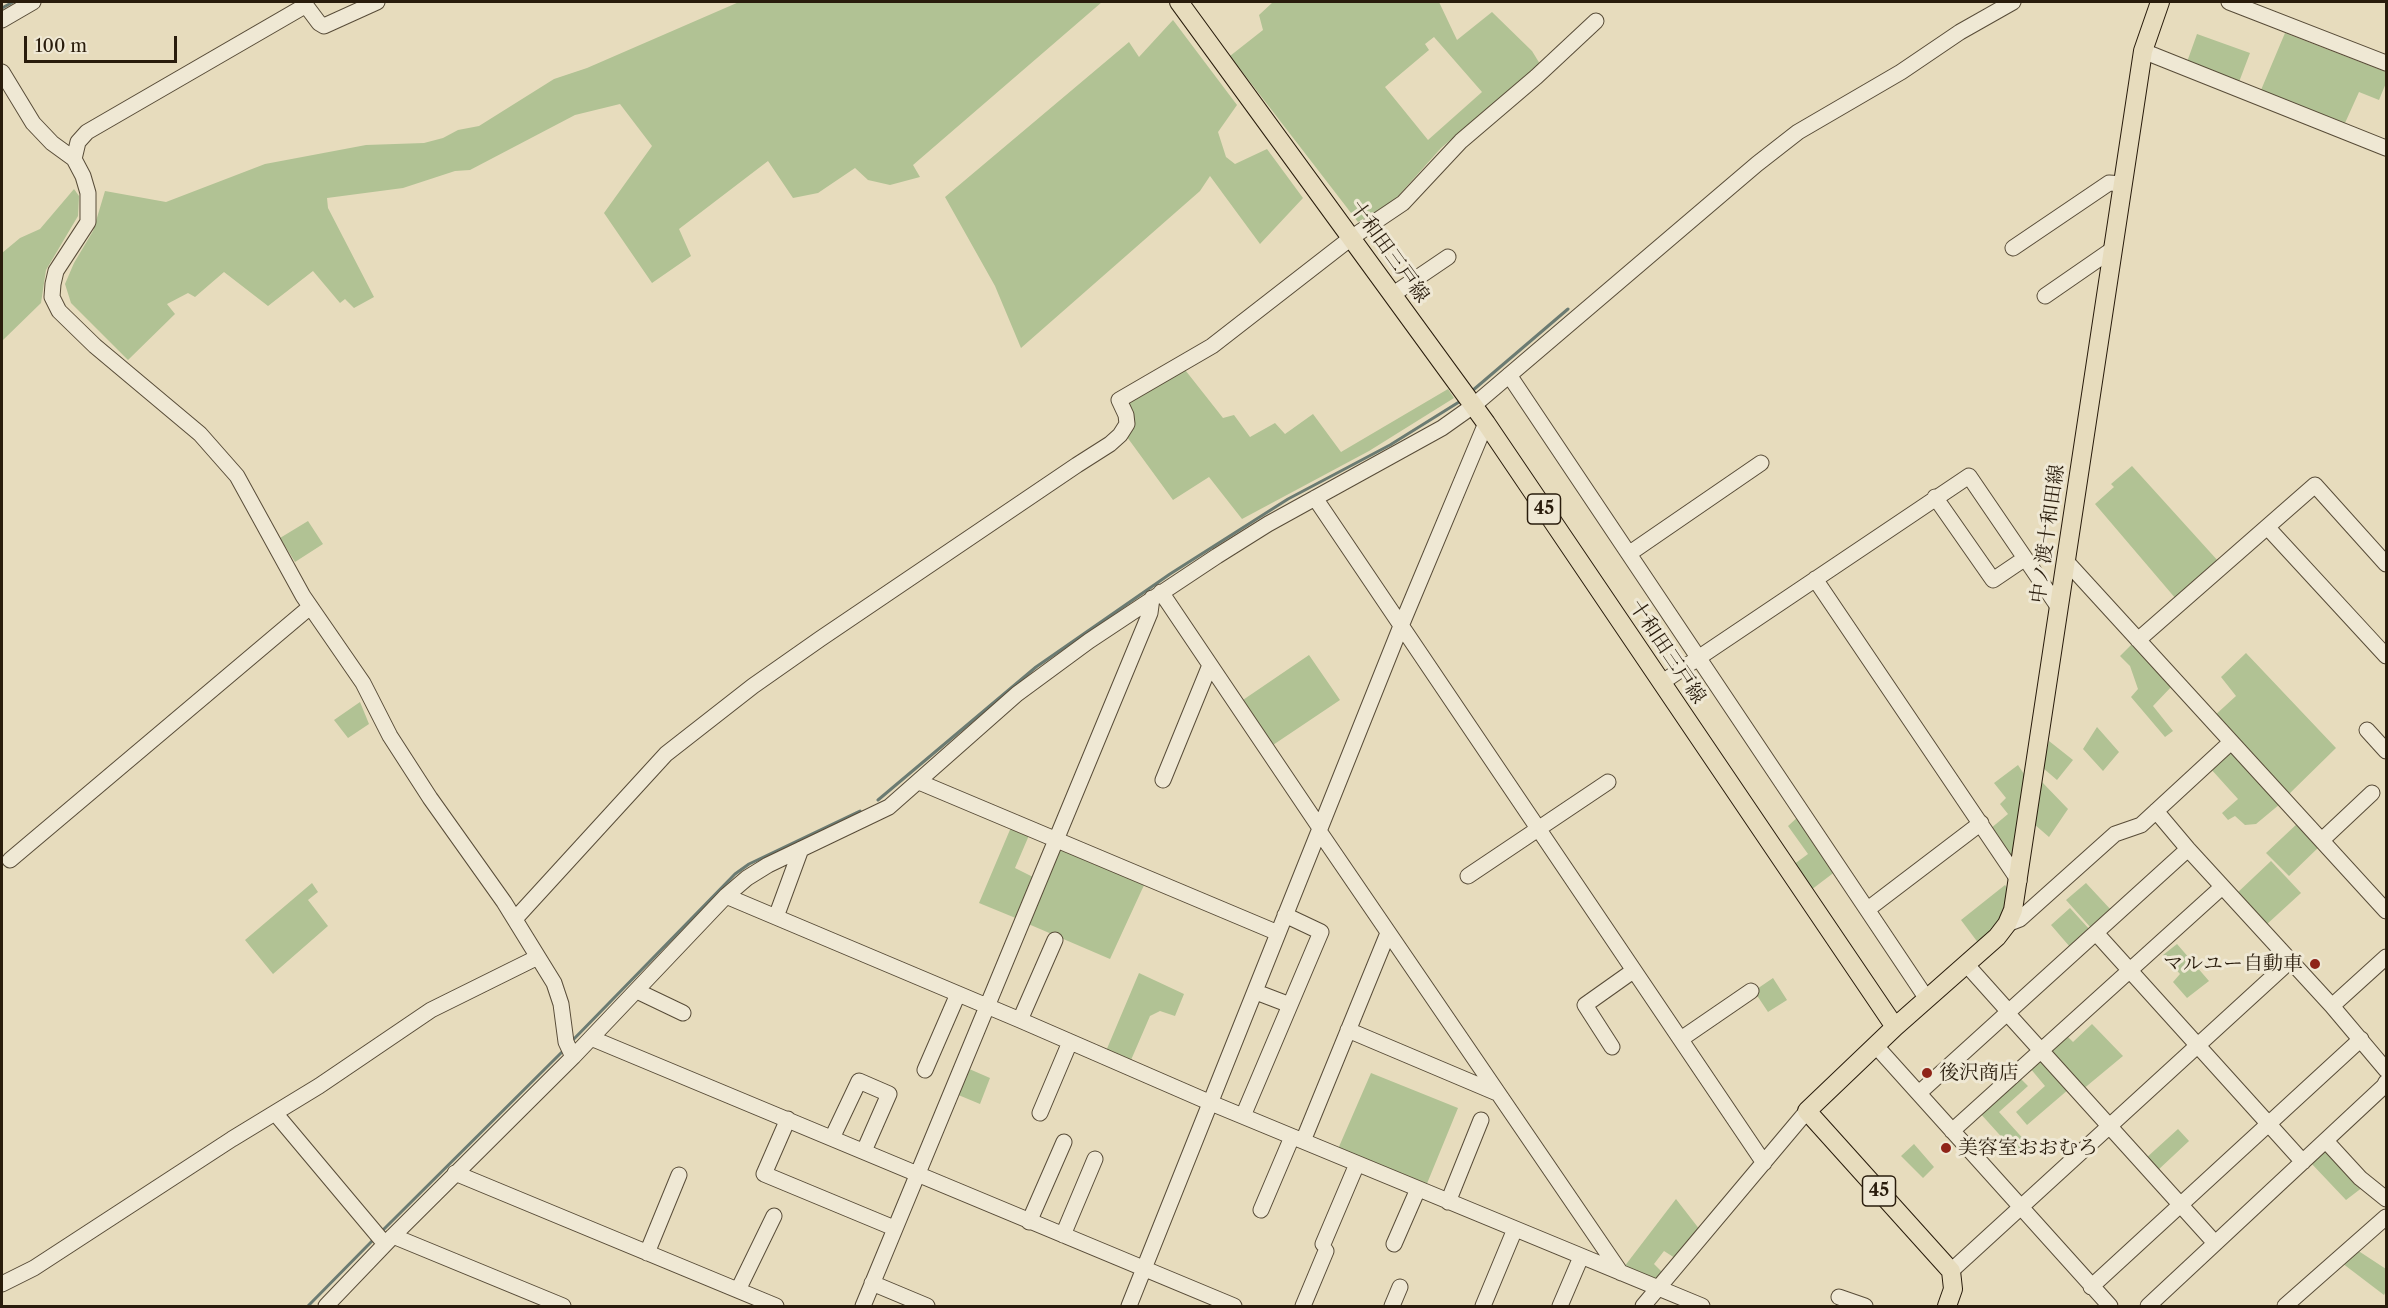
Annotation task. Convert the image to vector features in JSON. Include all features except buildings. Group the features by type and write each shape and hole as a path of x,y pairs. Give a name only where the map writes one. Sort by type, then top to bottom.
{"main road":[{"name":"十和田三戸線","path":"1179,2 1486,423 1895,1027"},
{"name":"中ノ渡十和田線","path":"1895,1027 1997,937 2007,924 2013,910 2143,51 2160,2"},
{"path":"1807,1111 1822,1094 1895,1027"},
{"name":"45","path":"1807,1111 1952,1271"},
{"path":"1947,1306 1953,1289 1952,1271"}],"street":[{"path":"2,20 33,2"},
{"path":"74,159 78,142 87,132 303,7 307,7 324,26 377,2"},
{"path":"326,1306 383,1237 455,1173 569,1050 591,1038 726,896 756,872 889,807 1017,694 1156,595 1315,498 1399,453 1473,406 1757,164 1798,132 2013,2"},
{"path":"2229,2 2386,63"},
{"path":"515,919 666,754 753,686 820,639 1110,444 1127,424 1126,415 1119,400 1212,346 1351,238 1403,203 1461,141 1536,77 1596,21"},
{"path":"2143,51 2386,148"},
{"path":"2,72 33,123 52,143 74,159 83,176 88,193 88,222 56,272 52,297 59,311 73,326 200,434 237,476 310,608 363,683 390,736 424,789 515,919 554,983 561,1004 569,1050"},
{"path":"2013,248 2109,183 2122,184"},
{"path":"2045,296 2113,249"},
{"path":"1392,295 1448,257"},
{"path":"1509,375 1927,999"},
{"path":"1129,1306 1401,626 1486,423"},
{"path":"1630,553 1761,463"},
{"path":"1661,683 1969,476 2059,608"},
{"path":"2138,640 2315,485 2386,564"},
{"path":"1935,497 1993,580 2024,558"},
{"path":"1315,498 1764,1163"},
{"path":"2268,528 2386,656"},
{"path":"2066,561 2386,911"},
{"path":"1815,579 2019,881"},
{"path":"1156,595 1210,665 1388,933 1621,1273"},
{"path":"862,1306 1156,595"},
{"path":"10,860 310,608"},
{"path":"1163,780 1210,665"},
{"path":"2367,730 2386,751"},
{"path":"2007,924 2020,919 2115,834 2141,825 2231,742"},
{"path":"919,782 1278,933"},
{"path":"1468,876 1608,782"},
{"path":"2322,840 2372,793"},
{"path":"2156,811 2222,887 2332,1006 2386,1070"},
{"path":"1868,909 1981,823"},
{"path":"776,917 801,849"},
{"path":"1918,1094 2188,849"},
{"path":"1952,1131 2222,887"},
{"path":"726,896 1210,1103 1702,1306"},
{"path":"1243,1116 1321,932 1285,915"},
{"path":"1261,1210 1348,1030 1388,933"},
{"path":"2096,933 2303,1162"},
{"path":"1020,1020 1055,940"},
{"path":"2,1284 34,1268 319,1086 431,1010 538,957"},
{"path":"2332,1006 2386,957"},
{"path":"1952,1271 2290,962"},
{"path":"1966,964 2041,1051 2215,1243"},
{"path":"1612,1047 1584,1005 1633,971"},
{"path":"1681,1039 1751,991"},
{"path":"637,992 683,1013"},
{"path":"1256,992 1290,1005"},
{"path":"925,1070 958,994"},
{"path":"1348,1030 1497,1093"},
{"path":"591,1038 1234,1306"},
{"path":"2091,1287 2361,1039"},
{"path":"1040,1113 1070,1042"},
{"path":"1876,1046 2110,1306"},
{"path":"832,1138 859,1081 889,1094 864,1151"},
{"path":"2148,1306 2385,1086 2386,1082"},
{"path":"1643,1306 1807,1111"},
{"path":"275,1113 383,1237 563,1306"},
{"path":"788,1119 764,1174 894,1228"},
{"path":"1448,1202 1482,1120"},
{"path":"2326,1140 2360,1178 2386,1199"},
{"path":"1029,1222 1064,1142"},
{"path":"1063,1235 1095,1159"},
{"path":"1303,1306 1357,1164"},
{"path":"455,1173 776,1306"},
{"path":"647,1253 679,1175"},
{"path":"1394,1245 1418,1189"},
{"path":"738,1290 774,1216"},
{"path":"2284,1306 2386,1217"},
{"path":"1483,1306 1515,1229"},
{"path":"1560,1306 1581,1257"},
{"path":"872,1283 927,1306"},
{"path":"1392,1306 1400,1287"},
{"path":"1839,1297 1865,1306"}],"green space":[{"path":"739,2 1102,2 913,165 920,177 890,185 868,180 855,168 818,193 793,198 768,161 679,229 691,256 652,283 604,213 652,146 620,104 575,115 470,170 455,171 403,188 327,198 328,208 374,297 354,308 345,299 340,303 313,271 268,306 224,272 195,297 188,293 167,304 175,314 128,360 71,303 65,284 74,263 93,231 105,191 166,202 265,164 366,145 424,143 443,138 458,130 479,126 554,79 587,68"},
{"path":"1273,2 1439,2 1457,40 1492,12 1532,51 1540,64 1441,148 1391,204 1358,222 1230,56 1263,30 1259,15","holes":["1434,37 1482,92 1428,140 1385,87 1429,50 1425,44"]},
{"path":"1173,20 1237,105 1218,132 1226,157 1235,164 1267,149 1303,198 1260,244 1210,176 1200,191 1021,348 995,286 945,197 1129,42 1139,57"},
{"path":"2285,33 2386,72 2386,83 2379,100 2359,92 2345,123 2261,90"},
{"path":"2197,34 2250,53 2239,82 2187,62"},
{"path":"74,189 79,196 78,216 46,270 41,303 2,341 2,253 20,238 40,229"},
{"path":"1182,366 1223,418 1234,415 1250,437 1275,423 1285,434 1313,414 1341,452 1448,389 1454,398 1369,451 1242,519 1209,477 1173,500 1127,437 1124,403"},
{"path":"2132,466 2219,562 2176,599 2095,504 2114,487 2111,484"},
{"path":"308,521 323,544 295,562 280,538"},
{"path":"2133,643 2173,685 2153,706 2173,731 2165,737 2131,697 2138,689 2130,666 2120,656"},
{"path":"2246,653 2336,748 2287,796 2213,717 2236,696 2221,677"},
{"path":"1309,655 1340,700 1270,747 1240,702"},
{"path":"360,702 369,724 348,738 334,720"},
{"path":"2097,727 2119,752 2103,771 2083,749"},
{"path":"2049,741 2073,760 2057,780 2043,768"},
{"path":"2230,748 2280,804 2256,824 2245,825 2235,816 2228,820 2222,813 2238,799 2210,768"},
{"path":"2018,765 2028,780 2015,865 1990,829 2008,814 2000,804 2006,798 1994,783"},
{"path":"2041,781 2068,809 2049,837 2034,824"},
{"path":"1799,816 1836,871 1811,890 1793,865 1808,854 1788,826"},
{"path":"2299,822 2321,845 2289,876 2266,853"},
{"path":"1012,825 1030,833 1015,868 1035,878 1018,919 979,903"},
{"path":"1058,847 1145,883 1110,959 1026,923"},
{"path":"2271,861 2301,893 2266,925 2236,894"},
{"path":"312,883 318,892 308,900 328,926 273,974 245,940"},
{"path":"2086,883 2112,911 2092,929 2066,900"},
{"path":"2005,885 2011,893 2006,911 1979,944 1961,920"},
{"path":"2070,908 2090,930 2070,947 2051,925"},
{"path":"2177,944 2209,981 2187,998 2173,982 2180,974 2163,955"},
{"path":"1139,973 1184,994 1175,1016 1160,1011 1150,1016 1131,1060 1106,1051"},
{"path":"1773,978 1787,1000 1768,1012 1754,991"},
{"path":"2092,1024 2123,1056 2082,1090 2046,1052 2065,1034 2073,1042"},
{"path":"2042,1057 2069,1089 2027,1125 2016,1112 2045,1086 2030,1068"},
{"path":"967,1068 990,1078 980,1104 956,1094"},
{"path":"1371,1073 1458,1108 1426,1186 1338,1149"},
{"path":"2018,1076 2028,1086 1999,1112 2027,1143 2016,1153 1979,1112"},
{"path":"2178,1129 2189,1141 2157,1171 2145,1159"},
{"path":"1914,1144 1934,1167 1923,1178 1901,1156"},
{"path":"2326,1147 2363,1187 2346,1200 2310,1162"},
{"path":"1676,1199 1700,1230 1675,1258 1664,1251 1654,1264 1662,1272 1655,1280 1624,1267"},
{"path":"2357,1250 2386,1269 2384,1295 2342,1263"}],"waterway":[{"path":"2,8 13,2"},
{"path":"1472,391 1568,309"},
{"path":"878,800 1036,667 1170,574 1288,499 1390,445 1459,402"},
{"path":"570,1043 735,874 749,864 860,811"},
{"path":"381,1232 564,1050"},
{"path":"308,1306 375,1238"}],"place":[{"name":"マルユー自動車","path":"2315,964"},
{"name":"後沢商店","path":"1927,1073"},
{"name":"美容室おおむろ","path":"1946,1148"}]}
